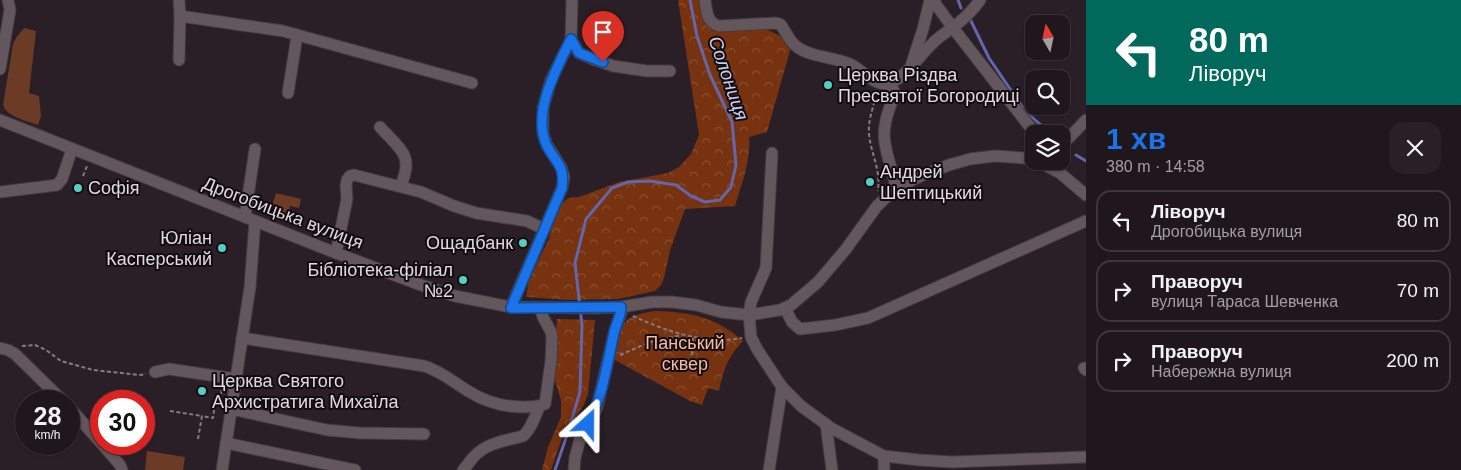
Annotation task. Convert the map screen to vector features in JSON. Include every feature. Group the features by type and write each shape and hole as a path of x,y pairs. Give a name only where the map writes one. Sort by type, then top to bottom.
{"street":[{"path":"0,69 10,10 8,0"},
{"path":"179,0 179,60"},
{"path":"511,308 562,188 564,177 561,167 547,145 543,134 543,108 551,80 571,39 572,0"},
{"path":"705,0 708,18 712,24 718,26 780,24 796,46 810,53 834,58 850,64 870,79 889,84 899,79 933,42 953,28 980,0"},
{"path":"910,67 923,29 930,0"},
{"path":"934,0 953,28 1028,125"},
{"path":"180,16 283,31 472,83"},
{"path":"288,93 297,36"},
{"path":"571,39 579,53 613,66 647,71 670,71"},
{"path":"889,84 894,91 894,95 884,127 886,148 896,188"},
{"name":"Дрогобицька вулиця","path":"0,120 336,253 455,296 511,308 595,308 621,310 652,302 672,302 696,305 721,312 749,315 786,308"},
{"path":"1070,137 1086,120"},
{"path":"380,127 406,159 406,170 401,186"},
{"path":"222,470 250,287 250,219 255,148"},
{"path":"0,192 57,185 62,179 72,149"},
{"path":"772,153 766,268 752,297 749,315 756,349 782,387 801,406 826,424 884,456 929,465 952,462 1034,464 1086,457"},
{"path":"1025,158 995,156 970,159 923,174 896,188 877,206 846,249 818,282 802,297 786,308 792,322 800,328 868,318 1086,221"},
{"path":"1055,170 1086,195"},
{"path":"336,253 347,199 347,180 350,176 354,175 401,186 470,211 527,221 544,228"},
{"path":"242,338 424,366 450,378 486,401 511,407 539,407 546,404 552,336 540,308"},
{"path":"574,470 580,439 597,408 615,328 621,310"},
{"path":"2,349 15,354 52,390"},
{"path":"155,372 169,369 236,379"},
{"path":"769,470 782,387"},
{"path":"463,470 478,452 484,448 526,434 539,407"},
{"path":"231,409 327,430 360,433 424,434"},
{"path":"80,420 90,431"},
{"path":"826,424 832,470"},
{"path":"226,443 355,470"},
{"path":"111,455 122,470"},
{"path":"884,456 884,470"}],"path":[{"path":"852,92 875,99 869,122 869,134 880,180 878,191"},
{"path":"83,176 88,161"},
{"path":"621,310 692,337 722,340 752,337"},
{"path":"609,360 650,342 683,334"},
{"path":"692,337 692,355"},
{"path":"2,349 35,345 46,350 61,361 93,370 140,375 155,372"},
{"path":"170,411 213,418 215,402 220,403 223,383"},
{"path":"198,438 202,416"}],"shaded area":[{"path":"24,28 36,31 29,93 39,96 41,116 38,125 13,116 3,105 13,44"},
{"path":"276,193 301,199 299,208 290,206 286,222 269,216"},
{"path":"155,452 185,457 183,470 145,470 147,455 155,455"}],"green space":[{"path":"678,0 701,0 706,18 761,27 785,38 791,47 767,132 749,137 747,163 735,206 685,209 670,250 664,278 661,285 655,291 618,299 570,300 526,297 529,279 549,239 552,223 559,206 568,198 579,197 619,182 668,173 679,167 691,154 699,135"},
{"name":"Панський сквер","path":"655,311 702,317 723,326 743,341 727,364 719,391 708,388 702,405 690,401 613,359 617,339 627,320 643,313"},
{"path":"557,319 595,320 588,394 584,405 561,441 551,470 542,470 548,447 561,417 561,400 555,381"}],"waterway":[{"name":"Солониця","path":"555,470 580,392 582,325 575,263 586,219 612,188 628,182 650,181 676,185 691,196 705,202 720,200 731,187 736,165 732,122 710,75 697,36 690,0"},
{"path":"958,0 961,8"},
{"path":"970,19 989,58 1025,111 1041,125"},
{"path":"1076,155 1086,161"}],"place":[{"name":"Церква Різдва Пресвятої Богородиці","path":"828,85"},
{"name":"Андрей Шептицький","path":"870,182"},
{"name":"Софія","path":"78,188"},
{"name":"Ощадбанк","path":"523,243"},
{"name":"Юліан Касперський","path":"222,248"},
{"name":"Бібліотека-філіал №2","path":"463,280"},
{"name":"Церква Святого Архистратига Михаїла","path":"202,391"}],"route":[{"path":"588,424 597,408 621,307 511,308 562,188 564,177 561,167 547,145 543,134 543,108 551,80 571,39 579,53 603,62"}]}
